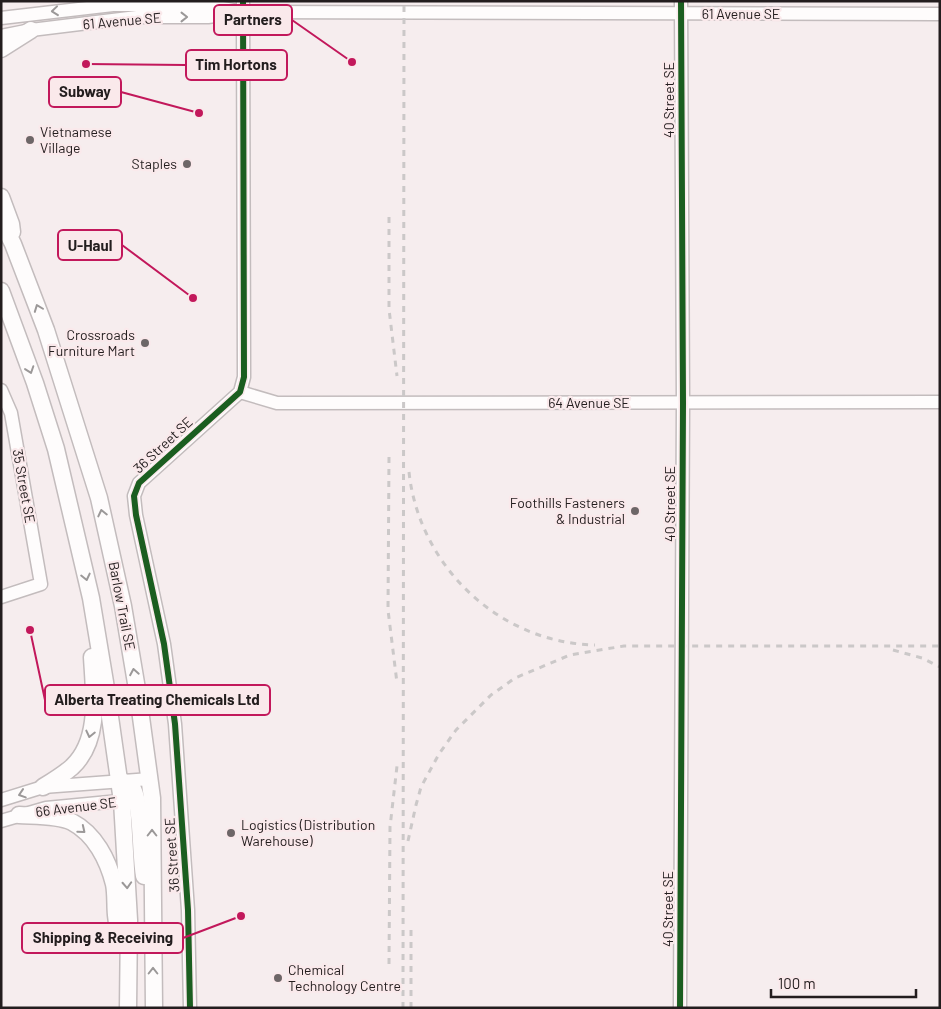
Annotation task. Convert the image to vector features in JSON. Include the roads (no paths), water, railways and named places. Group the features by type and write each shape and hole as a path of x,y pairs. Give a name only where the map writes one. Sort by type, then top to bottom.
{"main road":[{"path":"1,49 31,30"},
{"path":"1,197 11,224 13,244"},
{"name":"Barlow Trail SE","path":"1,220 13,244 46,330 99,498 123,606 152,798 154,1008"},
{"path":"1,291 32,374 56,449 91,598 120,780 129,800 142,864 153,935"},
{"path":"43,787 72,766 87,745 92,728 94,701 91,598"},
{"path":"128,1008 129,800"},
{"path":"19,815 46,817 71,822 85,831 97,844 106,860 114,885 116,916 128,977"}],"street":[{"name":"61 Avenue SE","path":"1,18 113,5 681,8 940,14"},
{"name":"61 Avenue SE","path":"1,36 31,30 137,17 208,17 243,6"},
{"path":"240,392 244,377 243,6"},
{"name":"40 Street SE","path":"680,1008 683,403 681,8"},
{"name":"35 Street SE","path":"1,390 11,414 41,584 1,597"},
{"name":"64 Avenue SE","path":"240,392 277,403 940,402"},
{"name":"36 Street SE","path":"190,1008 188,910 174,724 164,644 136,515 134,496 139,483 240,392"},
{"name":"66 Avenue SE","path":"1,800 43,787 150,779"},
{"name":"66 Avenue SE","path":"1,821 46,808 152,798"}],"railway":[{"path":"403,1008 404,1"},
{"path":"389,217 389,309 397,376"},
{"path":"389,457 388,610 397,683"},
{"path":"409,472 416,506 429,538 447,568 470,593 497,614 527,630 560,641 595,645"},
{"path":"408,841 421,787 439,754 456,730 491,695 515,678 570,655 624,646 940,646"},
{"path":"893,650 922,658 940,667"},
{"path":"389,964 390,827 397,766"},
{"path":"411,926 411,1008"}],"place":[{"name":"Partners","path":"352,62"},
{"name":"Tim Hortons","path":"86,64"},
{"name":"Subway","path":"199,113"},
{"name":"Vietnamese Village","path":"30,140"},
{"name":"Staples","path":"187,164"},
{"name":"U-Haul","path":"193,298"},
{"name":"Crossroads Furniture Mart","path":"145,343"},
{"name":"Foothills Fasteners & Industrial","path":"635,511"},
{"name":"Alberta Treating Chemicals Ltd","path":"30,630"},
{"name":"Logistics (Distribution Warehouse)","path":"231,833"},
{"name":"Shipping & Receiving","path":"241,916"},
{"name":"Chemical Technology Centre","path":"278,978"}]}
